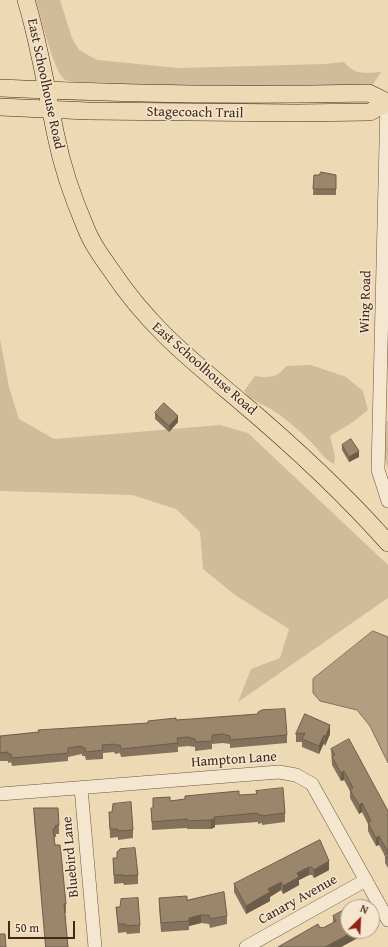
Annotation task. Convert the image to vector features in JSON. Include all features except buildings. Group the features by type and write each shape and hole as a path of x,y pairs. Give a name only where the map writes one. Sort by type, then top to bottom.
{"main road":[{"name":"East Schoolhouse Road","path":"26,0 42,58 51,110 66,176 85,228 102,258 133,303 179,351 313,465 388,543"},
{"name":"Stagecoach Trail","path":"0,88 111,94 239,95 369,93 388,102"},
{"name":"Stagecoach Trail","path":"0,107 51,110 206,113 370,112 388,102"}],"street":[{"name":"Wing Road","path":"388,102 378,470 388,501"},
{"name":"Hampton Lane","path":"0,794 279,772 296,775 312,784 388,920"},
{"name":"Bluebird Lane","path":"81,788 95,947"},
{"name":"Canary Avenue","path":"246,947 366,880"}],"shaded area":[{"path":"36,0 60,0 72,38 79,50 97,60 179,68 324,64 344,62 356,71 365,73 381,72 372,86 209,88 113,86 80,83 64,79 60,74 52,55"},
{"path":"0,339 9,387 19,419 54,439 220,425 248,433 388,565 388,598 238,702 251,669 280,658 289,629 235,595 203,569 200,532 176,509 132,495 0,491"},
{"path":"311,365 346,377 363,391 368,410 353,422 330,436 335,456 334,464 324,457 291,423 253,399 244,391 255,376 273,376 280,373 286,366"},
{"path":"388,421 388,468 383,453 385,422"},
{"path":"373,631 388,637 388,763 370,726 357,710 320,701 313,693 313,679"}]}
